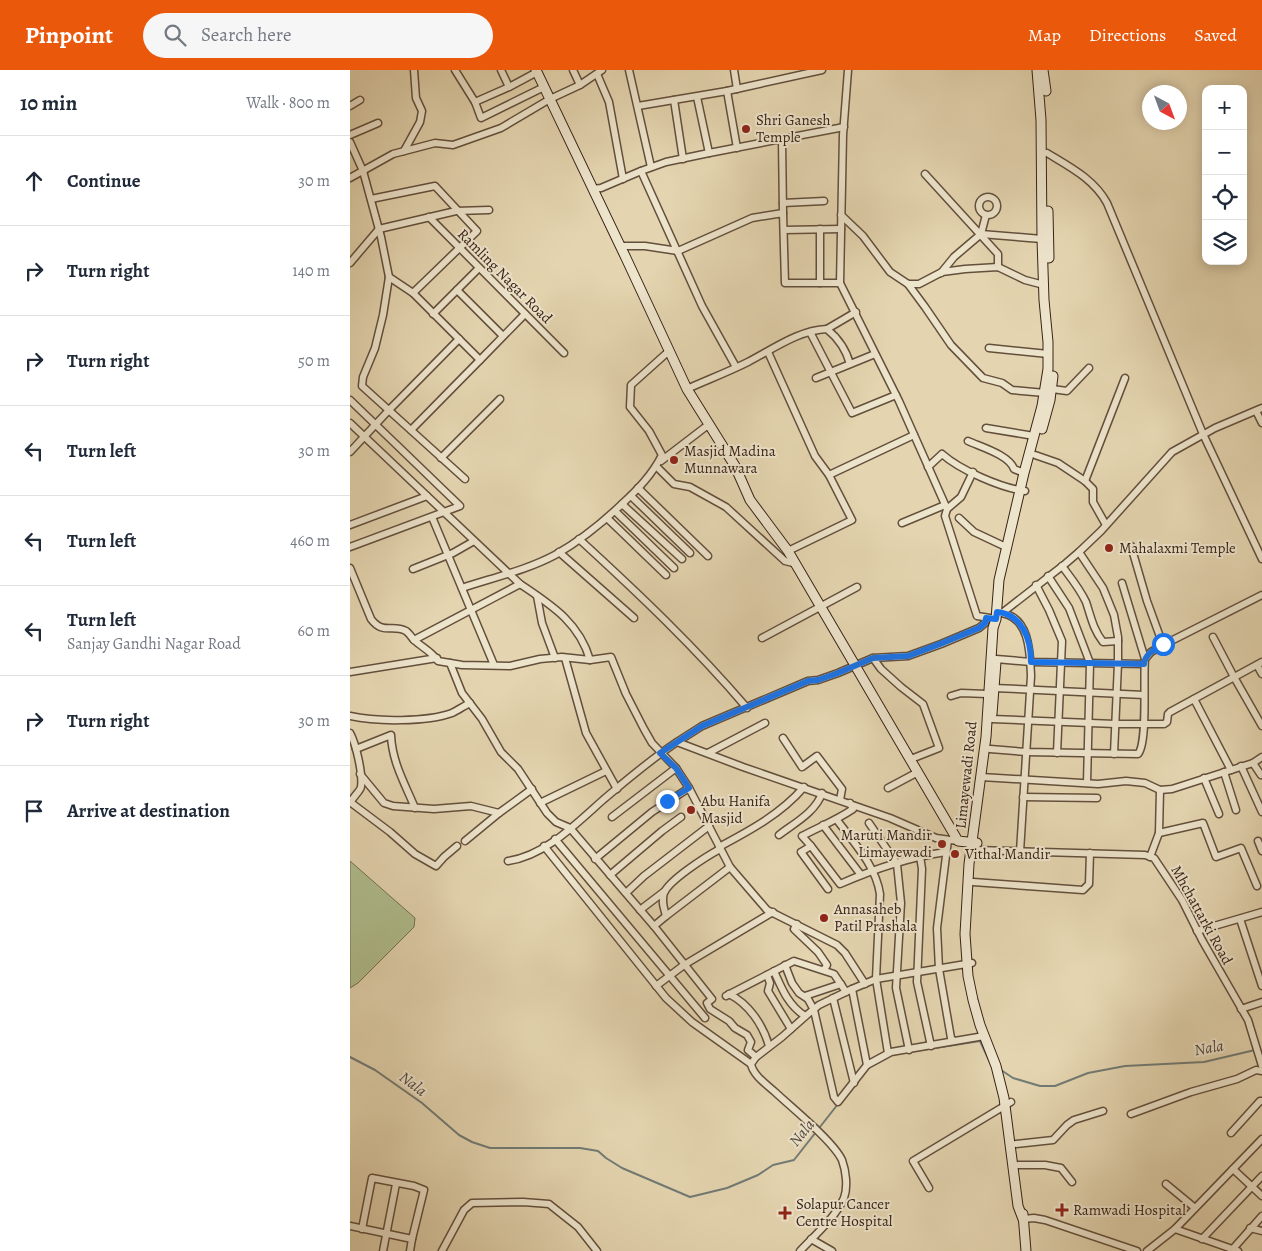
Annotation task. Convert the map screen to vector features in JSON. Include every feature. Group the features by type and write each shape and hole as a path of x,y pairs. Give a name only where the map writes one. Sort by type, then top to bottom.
{"street":[{"path":"404,151 420,122 422,111 416,98 414,70"},
{"path":"455,70 475,102 481,118 544,88"},
{"path":"500,70 509,87"},
{"path":"573,70 580,85"},
{"path":"629,70 651,167"},
{"path":"734,70 737,89"},
{"path":"638,106 697,97 822,70"},
{"path":"848,70 844,127 840,283 896,395 946,507 945,516 977,616 986,618 1009,614 1015,618 1028,638 1031,662 1030,691 1020,852"},
{"path":"1037,70 1041,120 1042,239 1046,286"},
{"path":"1044,70 1047,110 1046,286"},
{"path":"475,102 509,87 536,71 687,389 735,466 750,500 788,551 793,563 958,841"},
{"path":"350,178 393,154 435,143 453,145 501,128 600,72 609,102 623,179"},
{"path":"727,90 737,148"},
{"path":"697,97 709,153"},
{"path":"350,106 360,100"},
{"path":"674,100 683,159"},
{"path":"350,135 378,123"},
{"path":"593,189 601,188 651,167 683,159 844,127"},
{"path":"782,140 785,283 840,283"},
{"path":"350,142 363,171 379,229 389,277 375,348 363,377 362,386 465,479"},
{"path":"1047,153 1085,177 1100,191 1107,203 1203,434 1262,559"},
{"path":"641,171 702,306 736,367"},
{"path":"925,174 998,254 998,267"},
{"path":"371,199 435,186 456,211 477,231 412,294"},
{"path":"784,203 824,201"},
{"path":"350,263 379,229 456,211 489,210"},
{"path":"620,246 661,247 678,251 752,218 783,213"},
{"path":"841,215 863,236 890,272 908,284 951,345 983,378 1002,383 1012,390 1067,391 1089,368"},
{"path":"941,273 954,257 981,234 986,215"},
{"name":"Ramling Nagar Road","path":"429,217 564,353"},
{"path":"784,230 841,229"},
{"path":"820,230 820,283"},
{"path":"981,234 1042,239"},
{"path":"908,284 919,284 941,273 964,269 998,267 1025,280 1046,286"},
{"path":"433,314 479,268"},
{"path":"389,277 412,294 480,360"},
{"name":"Limayewadi Road","path":"999,594 1022,491 1024,473 1048,391 1046,286"},
{"name":"Limayewadi Road","path":"984,777 986,737 996,659 999,580 1006,546 1046,416 1054,342 1046,286"},
{"path":"457,290 503,336"},
{"path":"687,389 810,332 827,329 856,312"},
{"path":"411,430 525,314"},
{"path":"827,329 844,346 850,364"},
{"path":"810,332 852,413 896,395"},
{"path":"350,452 459,340"},
{"path":"989,348 1048,354"},
{"path":"657,465 662,455 658,445 630,407 631,385 669,351"},
{"path":"768,352 815,456 829,475 852,520 788,551"},
{"path":"816,378 875,354"},
{"path":"1085,481 1126,378"},
{"path":"441,458 500,399"},
{"path":"350,400 460,506 350,547"},
{"path":"998,615 1079,552 1172,452 1215,428 1259,410 1262,424"},
{"path":"350,423 520,584 571,622 586,646 590,660"},
{"path":"462,588 540,562 580,539 597,527 631,496 657,465 708,424"},
{"path":"986,428 1034,436"},
{"path":"829,475 914,435"},
{"path":"968,441 996,453 1013,465 1014,468 1024,473"},
{"path":"928,467 942,454 953,464 1022,491"},
{"path":"1035,455 1058,463 1085,481 1093,489 1093,502 1106,525"},
{"path":"657,465 674,484 690,487 726,507 785,561 793,563"},
{"path":"902,523 946,507 961,497 973,472"},
{"path":"638,488 708,556"},
{"path":"352,522 427,496"},
{"path":"631,496 690,552"},
{"path":"622,504 682,560"},
{"path":"615,511 674,568"},
{"path":"432,517 494,665"},
{"path":"607,518 627,540 666,575"},
{"path":"959,518 974,532 1006,546"},
{"path":"580,539 712,666 747,708"},
{"path":"413,568 448,555 474,541"},
{"path":"1131,546 1147,601 1163,644"},
{"path":"560,552 634,618"},
{"path":"1079,552 1103,588 1114,615 1118,641 1114,754"},
{"path":"1062,566 1086,603 1094,631 1103,642 1118,641"},
{"path":"350,568 371,619 376,626 407,632 414,640 431,651 438,661 462,665 510,666 555,658 590,660 611,657 626,694 644,729 660,753 676,768 689,788 730,867 767,910 836,945 845,953 865,984"},
{"path":"1048,576 1069,608 1090,663 1087,783"},
{"path":"990,749 1026,752 1136,755 1140,752 1143,724 1144,661 1122,583"},
{"path":"414,640 520,584"},
{"path":"1036,585 1050,610 1062,641 1057,753"},
{"path":"762,638 856,587"},
{"path":"996,659 1031,662 1118,664 1144,661 1151,652 1163,644 1262,594"},
{"path":"537,596 542,623 555,658"},
{"name":"Limayewadi Road","path":"970,964 975,845 984,777 990,749 993,628 998,615"},
{"path":"508,861 520,859 555,839 660,753 702,726 808,681 818,680 873,658 908,656 916,653 979,628 985,623 986,618"},
{"path":"1213,637 1262,726"},
{"path":"350,672 436,658"},
{"path":"565,658 586,733 617,789"},
{"path":"873,658 901,687 923,704 939,748 911,759"},
{"path":"450,663 462,693 482,719 501,752 518,769 540,803 556,822 570,828 654,926 712,999 707,1003 710,1009 747,1035 751,1042 748,1050 756,1057"},
{"path":"992,719 1028,722 1115,724 1166,723 1168,713 1259,663 1262,674"},
{"path":"951,696 961,693 991,691 1144,695"},
{"path":"1194,699 1228,771 1236,810"},
{"path":"350,716 394,720 433,718 454,712 470,703"},
{"path":"708,753 764,723"},
{"path":"350,732 356,749 360,774 360,789 350,801 415,854 436,866 457,846"},
{"path":"356,749 391,736 391,745 397,768 415,808"},
{"path":"783,738 802,767 817,756 842,788 840,800"},
{"path":"677,742 742,767 850,803 936,838 975,845"},
{"path":"984,777 1087,783 1126,780 1145,783 1160,790 1172,789 1254,763 1262,757"},
{"path":"1254,763 1261,775"},
{"path":"1241,766 1262,812"},
{"path":"612,817 676,768"},
{"path":"540,803 606,771"},
{"path":"888,788 918,772"},
{"path":"360,774 384,804 415,808 471,806 499,813"},
{"path":"1204,778 1218,814"},
{"path":"640,910 704,858 758,825 793,800 804,787"},
{"path":"595,859 652,812 689,788"},
{"path":"465,841 532,789"},
{"path":"1150,857 1159,833 1160,790"},
{"path":"778,835 804,816 820,800 822,793"},
{"path":"1024,797 1097,798"},
{"path":"850,803 853,809 837,820 802,836 840,884 920,856 946,852"},
{"path":"610,875 681,817"},
{"path":"837,820 874,871 878,881 880,894 876,979 888,1053"},
{"path":"868,822 897,864 901,903 896,988 909,1050"},
{"path":"1159,833 1203,823 1216,857 1241,848 1257,886"},
{"path":"823,825 862,875"},
{"path":"626,893 644,876 708,826"},
{"path":"555,839 705,1018"},
{"path":"948,840 937,928 939,969 951,1038 954,1041"},
{"path":"1258,841 1262,851"},
{"name":"Limayewadi Road","path":"970,964 965,923 969,864 975,845"},
{"name":"Mhchattarki Road","path":"975,845 1020,852 1145,855 1154,858 1171,881 1248,1020 1262,1066"},
{"path":"544,846 656,986 678,1010 751,1064"},
{"path":"811,846 801,852 828,889"},
{"path":"973,882 1083,890 1090,884 1090,853"},
{"path":"920,856 922,869 917,982 931,1046"},
{"path":"654,926 730,867"},
{"path":"665,891 662,903 666,916"},
{"path":"656,986 684,965 773,912"},
{"path":"1198,931 1262,912"},
{"path":"1240,919 1262,986"},
{"path":"797,924 794,929 818,952 827,965 824,970"},
{"path":"769,1046 766,1033 758,1021 738,999 727,995 794,961 834,974 849,991 867,1065"},
{"path":"800,1251 839,1206 846,1190 842,1160 813,1127 752,1070 751,1064 756,1057 805,1016 849,991 876,979 970,964"},
{"path":"970,964 973,1000 984,1036 999,1066"},
{"path":"970,964 980,1005 1003,1079 1016,1144 1026,1251"},
{"path":"785,965 792,983 808,999 814,1010 834,1097 838,1102 867,1065 888,1053 984,1036"},
{"path":"774,971 789,1002 805,1016"},
{"path":"766,975 770,983 768,991 790,1029"},
{"path":"805,996 841,984"},
{"path":"834,998 854,1083"},
{"path":"1241,1009 1262,1002"},
{"path":"1131,1114 1191,1092 1237,1079 1256,1070 1262,1071"},
{"path":"1231,1133 1262,1101"},
{"path":"929,1188 913,1161 1008,1104"},
{"path":"1008,1104 1018,1206 1023,1219"},
{"path":"1016,1144 1054,1140 1074,1120 1103,1111"},
{"path":"1147,1251 1174,1230 1262,1139"},
{"path":"1018,1165 1045,1165 1061,1168 1072,1182"},
{"path":"1233,1169 1262,1196"},
{"path":"1202,1239 1262,1176"},
{"path":"362,1229 372,1178 414,1186 424,1190 410,1251"},
{"path":"383,1251 396,1184"},
{"path":"1166,1184 1195,1208"},
{"path":"442,1251 464,1210 472,1203 523,1202 549,1204 578,1227 597,1251"},
{"path":"1174,1230 1234,1250 1250,1228 1262,1216"},
{"path":"1023,1219 1045,1220 1137,1251"},
{"path":"350,1226 412,1239"},
{"path":"1250,1228 1262,1231"},
{"path":"810,1240 832,1251"}],"green space":[{"path":"350,861 415,918 414,927 358,983 350,988"}],"waterway":[{"name":"Nala","path":"890,1055 980,1041 993,1069"},
{"name":"Nala","path":"1001,1070 1013,1078 1040,1086 1055,1086 1088,1073 1125,1066 1204,1062 1255,1050"},
{"name":"Nala","path":"350,1057 375,1070 422,1103 459,1135 472,1142 490,1148 580,1148 598,1151 622,1168 690,1197 727,1188 758,1175 773,1165 794,1160 838,1104"}],"place":[{"name":"Shri Ganesh Temple","path":"746,129"},
{"name":"Masjid Madina Munnawara","path":"674,460"},
{"name":"Mahalaxmi Temple","path":"1109,548"},
{"name":"Abu Hanifa Masjid","path":"691,810"},
{"name":"Maruti Mandir Limayewadi","path":"942,844"},
{"name":"Vithal Mandir","path":"955,854"},
{"name":"Annasaheb Patil Prashala","path":"824,918"},
{"name":"Ramwadi Hospital","path":"1062,1210"},
{"name":"Solapur Cancer Centre Hospital","path":"785,1213"}],"route":[{"path":"667,801 689,788 676,768 660,753 702,726 770,699 808,681 818,680 838,673 873,658 908,656 940,644 983,626 986,618 996,619 997,612 1009,614 1020,625 1028,638 1031,662 1144,664 1145,659 1151,652 1163,644"}]}
